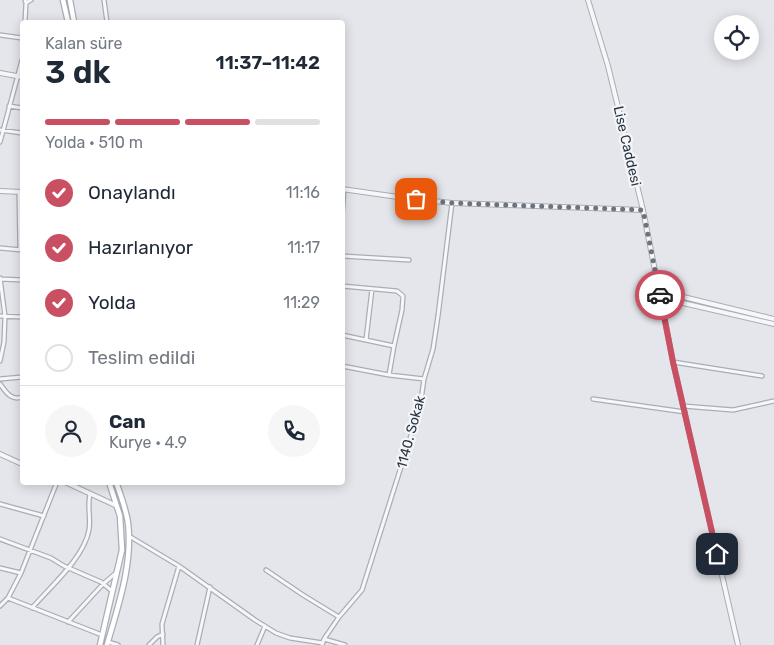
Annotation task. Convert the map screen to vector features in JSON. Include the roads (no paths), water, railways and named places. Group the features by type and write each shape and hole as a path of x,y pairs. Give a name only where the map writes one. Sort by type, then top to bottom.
{"main road":[{"path":"63,0 68,20"},
{"path":"70,0 74,20"},
{"path":"100,645 118,571 122,542 117,506 110,485"},
{"path":"107,644 127,563 129,536 124,506 117,485"}],"street":[{"path":"25,20 26,2 31,0"},
{"path":"104,0 107,20"},
{"name":"Lise Caddesi","path":"588,0 608,66 643,210 673,362 738,645"},
{"path":"0,35 20,38"},
{"path":"0,73 20,76 9,106 0,142"},
{"path":"9,106 20,108"},
{"path":"2,131 20,133"},
{"path":"345,189 452,203 643,210"},
{"path":"0,191 20,192"},
{"name":"1140. Sokak","path":"323,642 339,616 362,590 420,407 424,379 433,349 452,203"},
{"path":"0,248 20,250"},
{"path":"345,256 408,260"},
{"path":"0,361 4,342 5,316 0,279 20,280"},
{"path":"345,286 398,291 403,296 389,375"},
{"path":"366,340 372,289"},
{"path":"659,289 671,294 774,319"},
{"path":"662,303 670,300 774,324"},
{"path":"0,316 20,317"},
{"path":"345,336 394,346"},
{"path":"0,337 4,342"},
{"path":"673,362 762,376"},
{"path":"345,367 424,379"},
{"path":"0,379 20,377"},
{"path":"0,384 10,397 20,397"},
{"path":"593,399 684,412"},
{"path":"683,406 733,410 774,401"},
{"path":"0,454 20,463"},
{"path":"0,606 8,598 21,573 56,485"},
{"path":"71,485 117,506"},
{"path":"32,608 67,569 82,548 89,530 88,504 90,494"},
{"path":"0,504 44,516"},
{"path":"129,536 179,566 265,626 283,636 345,645"},
{"path":"0,539 51,558 67,569 104,584 113,591"},
{"path":"163,645 164,634 162,624 179,566"},
{"path":"0,568 21,573"},
{"path":"266,570 339,616"},
{"path":"68,622 118,571"},
{"path":"197,645 210,587"},
{"path":"8,598 101,635"},
{"path":"257,645 265,626"},
{"path":"149,645 157,637 164,634"},
{"path":"107,644 118,645"}]}
